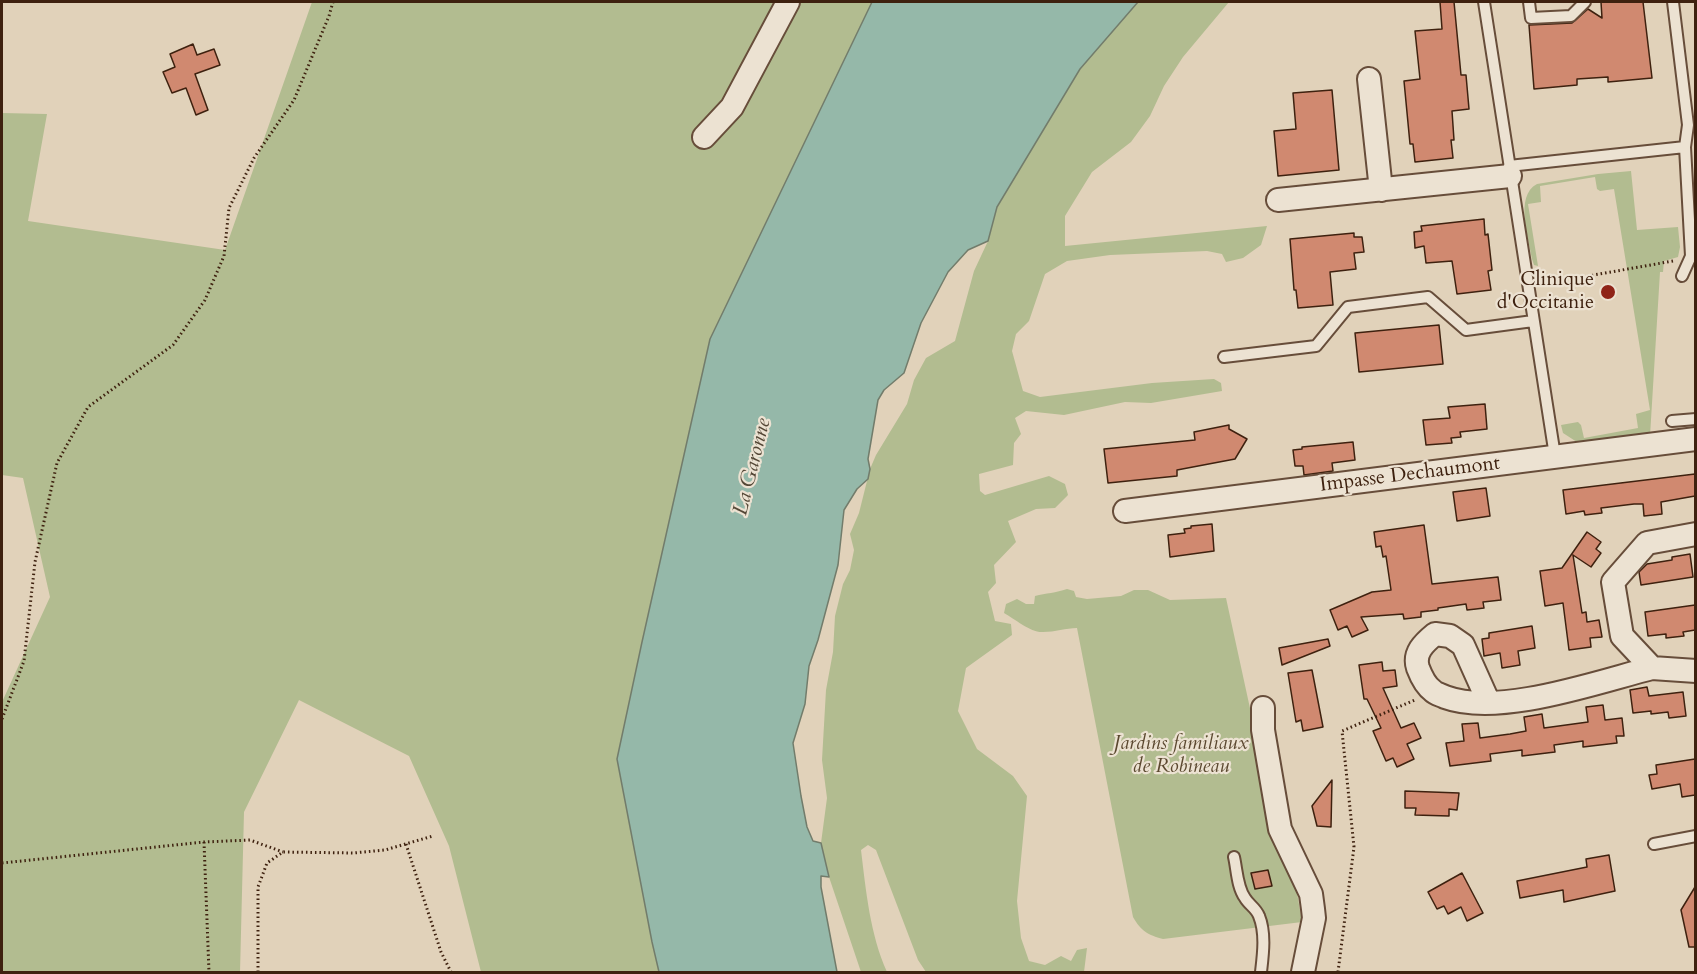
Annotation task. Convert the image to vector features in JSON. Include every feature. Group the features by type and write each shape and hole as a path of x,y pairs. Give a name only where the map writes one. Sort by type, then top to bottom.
{"street":[{"path":"704,137 732,107 788,2"},
{"path":"1369,79 1381,189"},
{"path":"1278,200 1381,189 1510,171"},
{"name":"Impasse Dechaumont","path":"1125,511 1695,439"},
{"path":"1652,668 1622,636 1612,582 1647,543 1695,534"},
{"path":"1489,704 1463,645 1450,636 1435,634 1423,643 1417,654 1417,665 1433,692 1455,700 1489,704 1529,699 1652,668 1695,671"},
{"path":"1263,708 1263,730 1280,829 1311,894 1314,918 1303,972"}],"lane":[{"path":"1484,2 1555,456"},
{"path":"1529,2 1531,18 1571,16 1585,2"},
{"path":"1673,2 1689,125 1684,147 1691,256 1682,276"},
{"path":"1510,171 1684,147"},
{"path":"1224,357 1316,346 1348,307 1428,297 1466,330 1533,321"},
{"path":"1672,421 1695,419"},
{"path":"1654,844 1695,836"},
{"path":"1234,857 1241,890 1245,899 1254,908 1262,927 1262,972"}],"path":[{"path":"2,719 24,661 35,562 57,463 88,407 173,345 205,300 224,256 229,208 254,158 294,100 333,2"},
{"path":"1539,285 1671,262 1681,257"},
{"path":"1338,972 1354,847 1342,731 1433,692"},
{"path":"2,863 204,842 250,840 283,852 353,853 385,850 433,836"},
{"path":"204,842 209,972"},
{"path":"406,844 441,952 451,972"},
{"path":"258,972 258,887 267,863 283,852"}],"green space":[{"path":"312,2 872,2 710,339 642,642 617,759 659,972 481,972 449,846 409,756 299,700 244,812 240,972 2,972 2,702 50,597 23,478 2,475 2,113 47,114 28,221 225,250"},
{"path":"1138,2 1229,2 1183,57 1164,86 1150,116 1131,142 1092,172 1065,216 1065,246 1267,226 1261,245 1243,258 1226,262 1222,254 1207,251 1110,255 1067,261 1045,274 1029,321 1016,334 1012,351 1023,391 1040,397 1152,383 1214,379 1221,383 1222,391 1151,403 1125,402 1064,415 1026,411 1015,418 1021,434 1014,443 1013,465 979,474 980,491 985,495 1049,476 1065,484 1068,495 1055,508 1036,509 1008,521 1016,542 994,565 996,583 988,592 995,621 1011,624 1012,635 966,668 958,711 977,749 1013,776 1027,796 1017,901 1021,938 1029,961 1045,965 1061,956 1071,961 1077,950 1087,948 1084,972 926,972 918,960 876,850 868,845 861,850 867,897 876,943 887,972 861,972 829,877 821,843 827,798 822,760 826,690 833,652 835,616 854,550 850,534 859,513 870,469 907,404 914,380 926,358 955,341 974,271 988,241 997,207 1080,69"},
{"path":"1631,171 1637,230 1678,227 1680,247 1678,257 1664,261 1663,272 1660,272 1650,436 1580,444 1563,433 1561,425 1578,422 1584,438 1638,428 1636,414 1650,410 1614,189 1600,191 1597,189 1595,177 1540,186 1541,202 1528,204 1538,266 1534,265 1532,259 1526,230 1526,198 1537,184"},
{"name":"Jardins familiaux de Robineau","path":"1067,589 1074,591 1076,597 1087,599 1121,596 1134,590 1148,590 1170,600 1226,598 1258,745 1294,875 1302,922 1163,939 1145,932 1136,922 1133,917 1077,628 1038,632 1004,613 1006,604 1017,599 1026,604 1034,604 1035,596"}],"water":[{"name":"La Garonne","path":"872,2 1138,2 1080,69 997,207 988,241 968,250 948,272 921,323 904,373 884,390 878,400 868,459 870,469 868,479 857,489 844,510 838,565 809,666 805,704 793,743 807,827 813,841 821,843 829,877 821,876 821,887 837,972 659,972 617,759 642,642 710,339"}],"building":[{"path":"1440,2 1454,2 1461,75 1466,75 1469,109 1452,111 1453,158 1415,162 1413,144 1410,144 1404,81 1420,79 1415,31 1442,29"},
{"path":"1601,2 1643,2 1652,78 1608,82 1608,77 1577,79 1577,85 1534,89 1529,25 1572,23 1588,9 1602,18"},
{"path":"193,44 197,55 214,49 220,65 195,74 208,110 196,115 186,88 172,93 163,72 175,67 170,54"},
{"path":"1332,90 1339,170 1278,176 1274,131 1296,129 1293,93"},
{"path":"1484,219 1492,270 1488,271 1491,290 1457,294 1452,261 1426,263 1424,246 1415,248 1414,232 1422,231 1421,226"},
{"path":"1354,233 1354,237 1362,237 1364,252 1354,253 1356,269 1330,272 1333,305 1298,308 1296,290 1294,290 1290,239"},
{"path":"1439,325 1443,364 1359,372 1355,333"},
{"path":"1485,404 1487,429 1460,432 1461,437 1451,438 1452,443 1426,445 1423,420 1450,418 1448,407"},
{"path":"1229,425 1229,429 1247,439 1235,459 1177,470 1177,476 1108,483 1104,449 1195,440 1194,432"},
{"path":"1353,442 1355,460 1332,463 1333,471 1304,475 1303,466 1295,466 1293,450"},
{"path":"1695,474 1695,496 1661,502 1662,514 1644,516 1643,504 1634,504 1601,508 1602,513 1585,515 1584,511 1566,514 1563,490"},
{"path":"1486,488 1490,516 1457,521 1453,492"},
{"path":"1212,524 1214,551 1170,557 1168,535 1185,533 1184,529 1191,528 1191,526"},
{"path":"1424,525 1432,584 1498,577 1501,600 1483,602 1484,608 1467,610 1466,604 1438,608 1438,610 1421,612 1421,617 1404,619 1403,614 1361,617 1368,630 1352,637 1347,626 1338,630 1330,610 1372,592 1391,590 1386,556 1383,557 1381,546 1376,547 1374,532"},
{"path":"1587,532 1601,542 1596,549 1601,553 1591,567 1573,555 1582,613 1586,612 1587,622 1599,620 1602,637 1590,638 1591,647 1569,650 1563,603 1545,606 1540,571 1562,568"},
{"path":"1690,554 1693,577 1641,585 1639,572 1647,564"},
{"path":"1695,605 1695,630 1683,632 1684,636 1666,638 1666,634 1648,636 1645,612"},
{"path":"1532,626 1535,648 1518,651 1520,665 1502,668 1500,653 1484,656 1482,639 1489,638 1489,633"},
{"path":"1328,639 1330,646 1282,665 1279,648"},
{"path":"1382,662 1383,671 1395,670 1397,686 1383,688 1401,728 1414,723 1421,738 1407,744 1414,759 1397,767 1393,758 1386,761 1373,731 1381,728 1367,699 1364,699 1359,665"},
{"path":"1312,670 1323,727 1303,731 1301,720 1296,722 1288,673"},
{"path":"1647,687 1649,696 1683,692 1686,716 1669,718 1668,712 1651,714 1651,711 1633,713 1630,690"},
{"path":"1603,705 1605,720 1622,718 1624,736 1616,736 1617,743 1583,747 1583,741 1554,745 1555,752 1522,756 1522,750 1490,754 1491,761 1450,766 1446,743 1464,741 1462,724 1478,723 1480,738 1510,734 1526,731 1524,717 1542,714 1544,728 1588,722 1586,707"},
{"path":"1695,759 1695,795 1682,797 1680,784 1652,789 1649,775 1657,774 1656,765"},
{"path":"1332,780 1331,827 1317,826 1312,806"},
{"path":"1405,791 1459,793 1457,810 1449,809 1449,816 1415,815 1416,808 1405,808"},
{"path":"1609,855 1615,891 1564,902 1563,890 1520,898 1517,881 1587,867 1586,859"},
{"path":"1268,870 1272,886 1255,889 1251,873"},
{"path":"1462,873 1483,913 1467,921 1461,907 1448,914 1444,906 1437,909 1428,892"},
{"path":"1695,887 1695,947 1689,947 1681,910"}],"place":[{"name":"Clinique d'Occitanie","path":"1608,292"}]}
